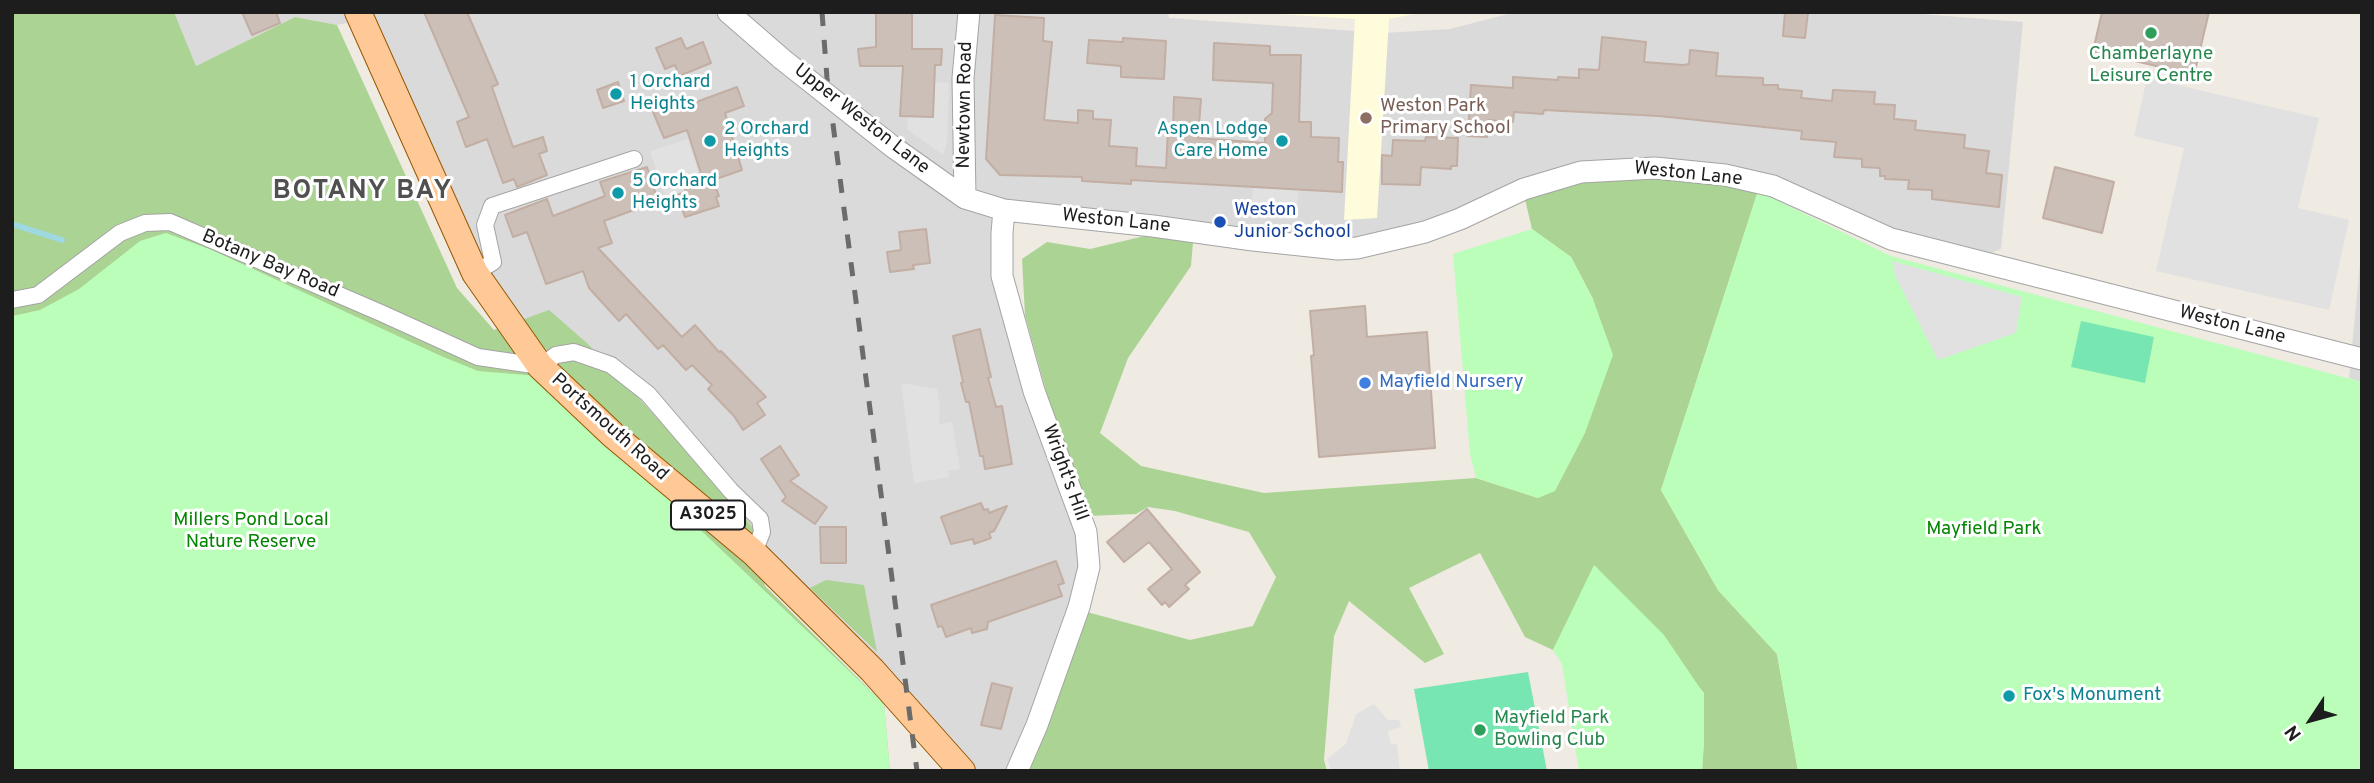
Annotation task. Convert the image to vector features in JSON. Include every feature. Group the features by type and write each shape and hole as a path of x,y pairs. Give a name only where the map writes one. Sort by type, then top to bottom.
{"main road":[{"name":"Portsmouth Road","path":"358,12 475,273 540,366 614,435 754,554 872,670 962,771"}],"street":[{"name":"Upper Weston Lane","path":"728,12 782,59 893,147 965,198 1004,210"},
{"name":"Newtown Road","path":"965,198 963,78 970,12"},
{"path":"475,273 493,262 485,225 492,206 634,159"},
{"name":"Weston Lane","path":"1004,210 1338,249 1357,248 1425,232 1547,180 1581,172 1655,168 1725,175 1773,186 1891,239 2362,359"},
{"name":"Wright's Hill","path":"1004,210 1002,276 1034,391 1086,532 1089,568 1079,607 1037,725 1017,771"},
{"name":"Botany Bay Road","path":"12,300 38,295 120,233 145,223 170,222 478,357 540,366"},
{"path":"540,366 556,355 574,352 611,365 648,394 731,491 760,519 762,532 754,554"}],"shaded area":[{"path":"174,12 1168,12 1169,18 1384,33 1450,29 1516,12 1896,12 2023,22 2001,249 1973,260 1773,186 1636,168 1357,248 1004,210 1002,277 1089,567 1017,771 962,771 475,273 361,20 337,25 295,17 196,66"},
{"name":"Weston Park Primary School","path":"1249,12 1424,12 1389,19 1377,218 1344,220 1355,19"},
{"path":"2147,78 2319,118 2298,208 2349,220 2329,310 2156,271 2184,148 2134,136"},
{"path":"934,82 949,83 947,141 943,155 907,129 908,116"},
{"path":"688,139 702,183 665,196 650,151"},
{"path":"1253,187 1298,189 1297,219 1251,218"},
{"path":"2362,242 2362,382 2349,378"},
{"path":"1892,261 2022,297 2016,333 1938,360 1896,278"},
{"path":"901,383 937,389 939,424 952,422 960,469 948,471 949,477 914,483"},
{"path":"1374,704 1388,720 1399,720 1401,727 1388,731 1391,745 1397,744 1400,771 1331,771 1327,759 1346,744 1356,714"}],"green space":[{"path":"12,12 174,12 196,66 295,17 337,25 457,288 494,330 549,310 588,344 688,451 753,528 765,586 884,704 890,771 12,336"},
{"path":"1658,175 1758,191 1661,490 1718,590 1777,654 1798,771 1702,771 1704,693 1595,566 1553,650 1525,637 1480,553 1409,588 1444,654 1425,663 1349,601 1334,636 1324,760 1327,771 1026,771 1087,612 1190,640 1253,626 1276,577 1249,532 1175,511 1148,507 1136,514 1088,516 1050,405 1025,315 1022,259 1047,242 1090,249 1153,234 1193,242 1191,266 1128,358 1100,433 1141,466 1264,493 1476,478 1538,498 1593,299 1571,257 1532,229 1524,195 1608,178"},
{"name":"Mayfield Park","path":"1758,191 1891,256 2362,382 2362,771 1798,771 1777,654 1718,590 1661,490"},
{"path":"1532,229 1571,257 1593,299 1613,355 1585,433 1555,491 1538,498 1476,478 1470,454 1453,254"},
{"name":"Millers Pond Local Nature Reserve","path":"166,233 212,250 478,371 538,376 884,704 890,771 12,771 12,316 40,310 79,289 140,241"},
{"path":"2081,321 2154,337 2145,383 2071,367"},
{"path":"1594,565 1664,635 1704,694 1702,771 1579,771 1562,664 1553,650"},
{"path":"826,580 864,585 877,652 810,588"},
{"name":"Mayfield Park Bowling Club","path":"1528,672 1547,771 1429,771 1414,689"}],"building":[{"path":"242,12 276,12 280,23 252,35"},
{"path":"424,12 467,12 498,84 492,87 513,147 543,137 547,151 539,154 547,175 517,187 514,179 503,183 487,139 466,147 457,122 469,117"},
{"path":"876,12 912,12 912,49 942,49 941,65 935,65 933,117 900,116 903,66 860,66 858,49 876,47"},
{"path":"1785,12 1808,12 1805,38 1783,36"},
{"name":"Chamberlayne Leisure Centre","path":"2102,12 2209,12 2194,75 2093,51"},
{"path":"995,15 1044,18 1043,41 1052,42 1044,120 1078,123 1078,110 1093,111 1093,119 1111,120 1109,146 1137,148 1136,166 1166,168 1168,130 1173,130 1174,97 1201,99 1198,138 1265,143 1265,119 1272,113 1273,83 1213,80 1214,43 1270,46 1270,55 1301,55 1299,122 1311,122 1311,137 1339,138 1338,162 1343,162 1342,192 1131,180 1131,184 1082,181 1082,177 1000,175 986,159"},
{"path":"1602,37 1646,42 1644,62 1683,65 1689,64 1690,50 1718,53 1716,76 1763,78 1763,85 1778,85 1778,89 1802,91 1801,98 1832,101 1833,90 1875,92 1874,104 1895,105 1894,119 1916,121 1915,130 1965,135 1964,148 1989,151 1986,173 2002,175 1999,207 1932,199 1932,190 1908,189 1909,180 1885,179 1885,176 1880,176 1880,168 1862,167 1862,159 1834,157 1836,142 1801,139 1802,131 1659,116 1544,110 1543,114 1514,112 1513,122 1488,120 1487,137 1468,136 1471,85 1513,88 1513,77 1558,80 1558,77 1579,78 1579,69 1599,70"},
{"path":"681,38 686,49 703,42 711,63 679,76 675,65 665,69 656,48"},
{"path":"1123,38 1166,41 1164,79 1121,77 1121,66 1087,63 1089,40 1123,42"},
{"name":"1 Orchard Heights","path":"618,82 624,101 603,108 597,90"},
{"path":"737,87 744,106 725,113 742,170 713,180 719,196 716,197 719,206 685,217 677,195 686,192 685,189 704,183 687,130 664,138 651,107 676,98 680,108"},
{"path":"1426,137 1458,138 1457,166 1451,166 1451,169 1421,167 1420,185 1382,184 1382,155 1392,156 1393,140 1425,141"},
{"path":"647,167 658,201 604,221 612,243 598,248 682,337 695,325 766,397 757,403 765,415 743,430 734,416 708,389 712,385 692,365 686,370 663,345 658,349 626,314 619,321 589,288 583,271 546,284 527,232 513,237 505,215 547,199 553,216 605,196 600,182"},
{"path":"2055,167 2114,182 2102,233 2043,218"},
{"path":"926,229 930,263 913,265 914,269 890,272 887,252 901,250 899,232"},
{"path":"1365,306 1367,337 1427,332 1435,448 1319,457 1310,311"},
{"path":"980,329 996,407 1002,406 1012,464 985,469 969,402 966,402 961,383 963,382 953,336"},
{"path":"780,446 799,475 790,481 827,507 815,524 782,501 786,497 761,459"},
{"path":"981,503 989,513 1007,506 994,531 989,533 991,538 974,544 973,539 951,544 941,517"},
{"path":"1147,509 1200,572 1185,585 1189,589 1169,607 1165,602 1162,605 1148,589 1172,569 1149,542 1124,562 1107,542"},
{"path":"820,527 846,527 846,563 821,563"},
{"path":"1056,561 1064,583 1058,585 1062,596 988,622 987,629 972,633 971,628 946,637 942,626 938,627 931,605"},
{"path":"992,683 1012,688 1001,729 981,725"}],"waterway":[{"path":"12,224 62,240"}],"railway":[{"path":"822,12 827,78 917,771"}],"place":[{"name":"Chamberlayne Leisure Centre","path":"2151,33"},
{"name":"1 Orchard Heights","path":"616,94"},
{"name":"Weston Park Primary School","path":"1366,118"},
{"name":"2 Orchard Heights","path":"710,141"},
{"name":"Aspen Lodge Care Home","path":"1282,141"},
{"name":"5 Orchard Heights","path":"618,193"},
{"name":"Weston Junior School","path":"1220,222"},
{"name":"Mayfield Nursery","path":"1365,383"},
{"name":"Fox's Monument","path":"2009,696"},
{"name":"Mayfield Park Bowling Club","path":"1480,730"}],"district":[{"name":"BOTANY BAY","path":"363,193"}]}
